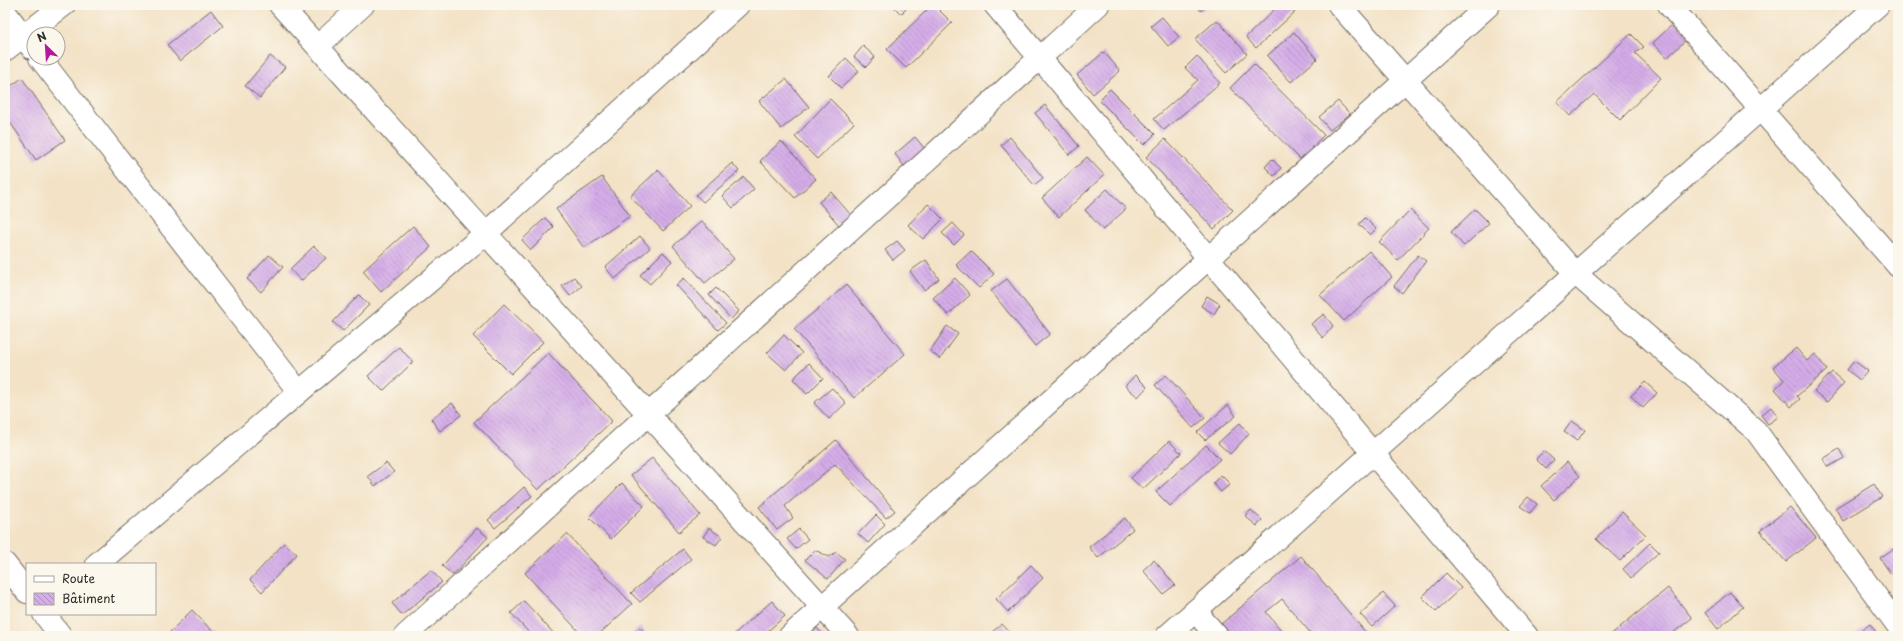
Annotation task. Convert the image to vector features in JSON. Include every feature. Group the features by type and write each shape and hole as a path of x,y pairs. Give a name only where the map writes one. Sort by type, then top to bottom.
{"street":[{"path":"45,26 64,5"},
{"path":"280,5 848,636"},
{"path":"318,46 363,5"},
{"path":"98,563 486,233 738,5"},
{"path":"995,5 1527,636"},
{"path":"404,636 1098,5"},
{"path":"1339,5 1576,274 1756,431 1898,626"},
{"path":"790,636 1489,5"},
{"path":"1669,5 1898,266"},
{"path":"1167,636 1878,5"},
{"path":"5,12 26,39"},
{"path":"5,50 26,44"},
{"path":"46,66 299,392"},
{"path":"5,564 26,591"},
{"path":"1195,611 1217,636"},
{"path":"45,615 61,636"}],"building":[{"path":"892,5 910,5 901,14"},
{"path":"932,5 934,5 952,23 906,68 887,49"},
{"path":"1196,5 1207,5 1201,11"},
{"path":"1279,5 1287,5 1295,12 1256,48 1246,37"},
{"path":"211,10 223,26 180,61 167,45"},
{"path":"1162,17 1179,37 1168,46 1151,26"},
{"path":"1217,20 1247,54 1226,73 1195,39"},
{"path":"1676,21 1690,36 1667,58 1653,43"},
{"path":"1294,32 1317,59 1291,82 1267,56"},
{"path":"1631,34 1644,47 1635,53 1661,78 1620,120 1594,94 1570,116 1557,102"},
{"path":"863,46 875,57 866,67 854,57"},
{"path":"1104,52 1120,71 1093,94 1077,75"},
{"path":"270,56 285,67 260,98 245,86"},
{"path":"1197,56 1220,83 1164,130 1154,119 1198,80 1185,68"},
{"path":"846,58 859,71 841,88 829,76"},
{"path":"1254,64 1324,135 1300,159 1230,88"},
{"path":"22,78 65,140 36,160 5,115 5,90"},
{"path":"786,79 809,107 781,129 759,101"},
{"path":"1110,89 1155,134 1144,145 1099,100"},
{"path":"830,99 854,123 817,159 795,137"},
{"path":"1338,101 1350,114 1330,130 1319,117"},
{"path":"1045,105 1079,146 1069,155 1035,113"},
{"path":"915,137 925,149 904,166 895,154"},
{"path":"1010,137 1043,178 1034,185 1001,145"},
{"path":"1165,139 1233,210 1214,229 1146,157"},
{"path":"781,141 816,179 795,198 760,161"},
{"path":"1087,157 1104,175 1059,217 1042,198"},
{"path":"1272,159 1281,168 1274,176 1265,167"},
{"path":"732,163 739,171 703,202 696,195"},
{"path":"658,170 690,206 663,231 630,196"},
{"path":"602,177 630,216 584,248 556,209"},
{"path":"744,177 754,189 733,208 722,196"},
{"path":"1107,189 1126,209 1103,230 1085,210"},
{"path":"831,192 851,215 839,225 819,202"},
{"path":"928,204 943,219 923,239 908,225"},
{"path":"1475,209 1489,223 1464,246 1451,232"},
{"path":"1410,210 1429,228 1398,260 1379,242"},
{"path":"545,218 554,227 531,250 522,240"},
{"path":"1365,218 1376,229 1370,235 1359,224"},
{"path":"702,221 734,259 705,283 673,246"},
{"path":"953,223 964,235 954,245 942,233"},
{"path":"413,226 431,247 381,292 363,271"},
{"path":"640,236 650,248 615,279 605,267"},
{"path":"897,241 905,250 893,260 885,250"},
{"path":"314,246 326,258 301,281 290,269"},
{"path":"971,251 994,274 979,288 956,265"},
{"path":"1369,251 1392,277 1344,321 1320,295"},
{"path":"663,252 672,261 650,284 640,275"},
{"path":"269,255 283,267 261,292 247,279"},
{"path":"1418,255 1426,261 1402,293 1394,286"},
{"path":"926,260 939,279 924,290 910,271"},
{"path":"574,277 582,286 570,296 562,286"},
{"path":"684,278 726,323 718,330 676,285"},
{"path":"955,278 970,295 948,315 933,298"},
{"path":"1007,279 1050,334 1035,346 991,291"},
{"path":"846,285 905,354 854,398 794,329"},
{"path":"716,288 739,311 731,319 709,295"},
{"path":"359,295 369,305 343,331 333,322"},
{"path":"1207,296 1220,304 1214,314 1201,306"},
{"path":"504,304 543,342 511,374 473,336"},
{"path":"1324,314 1333,326 1323,338 1311,324"},
{"path":"947,326 958,334 940,359 930,351"},
{"path":"784,335 802,353 786,370 767,353"},
{"path":"399,347 413,362 383,391 368,376"},
{"path":"1796,348 1807,361 1815,354 1827,370 1797,396 1800,399 1791,407 1775,389 1784,380 1773,367"},
{"path":"548,353 612,421 538,490 474,422"},
{"path":"1854,361 1868,371 1860,380 1847,370"},
{"path":"809,363 823,378 807,394 793,379"},
{"path":"1832,372 1844,383 1827,402 1814,391"},
{"path":"1135,375 1147,387 1138,397 1125,386"},
{"path":"1166,375 1205,418 1193,428 1155,385"},
{"path":"1645,382 1657,393 1643,408 1631,396"},
{"path":"832,388 846,403 829,419 814,403"},
{"path":"452,403 461,415 440,431 431,419"},
{"path":"1228,405 1236,416 1205,440 1197,432"},
{"path":"1771,407 1778,417 1768,424 1761,415"},
{"path":"1572,421 1585,430 1577,441 1564,432"},
{"path":"1240,423 1249,434 1230,454 1218,443"},
{"path":"836,440 895,511 886,518 835,464 785,506 793,518 777,530 759,507"},
{"path":"1169,441 1181,453 1143,489 1131,478"},
{"path":"1206,445 1220,459 1170,506 1156,492"},
{"path":"1839,449 1844,458 1828,467 1823,459"},
{"path":"1544,451 1554,460 1546,469 1536,459"},
{"path":"652,458 700,515 679,532 631,475"},
{"path":"1567,462 1580,476 1554,500 1541,486"},
{"path":"386,463 394,472 375,486 368,476"},
{"path":"1221,475 1230,484 1221,492 1213,483"},
{"path":"622,483 644,506 611,539 589,517"},
{"path":"1874,484 1882,497 1843,521 1835,508"},
{"path":"524,487 532,496 495,528 488,520"},
{"path":"1528,497 1537,504 1530,513 1520,506"},
{"path":"1790,507 1816,538 1786,562 1760,531"},
{"path":"1251,510 1262,520 1257,526 1245,516"},
{"path":"1622,512 1646,535 1620,561 1596,539"},
{"path":"876,515 885,524 868,543 858,534"},
{"path":"1125,518 1133,529 1098,558 1089,547"},
{"path":"477,528 488,537 453,575 442,566"},
{"path":"709,528 722,537 716,545 703,537"},
{"path":"799,529 808,539 796,549 787,539"},
{"path":"567,534 632,604 597,636 583,636 525,573"},
{"path":"284,543 297,554 262,592 250,580"},
{"path":"1650,543 1659,552 1631,578 1623,569"},
{"path":"683,549 691,559 640,602 631,593"},
{"path":"1893,549 1898,557 1898,569 1891,574 1880,558"},
{"path":"815,550 829,557 836,552 845,559 828,579 805,560"},
{"path":"1301,556 1367,634 1364,636 1313,636 1282,599 1266,612 1286,636 1229,636 1220,625"},
{"path":"1154,560 1175,585 1163,594 1143,570"},
{"path":"1031,565 1043,578 1008,612 996,599"},
{"path":"431,570 442,582 402,615 392,603"},
{"path":"1446,573 1461,588 1436,611 1422,597"},
{"path":"1668,588 1692,618 1669,636 1609,636"},
{"path":"1730,592 1743,607 1718,629 1705,613"},
{"path":"1383,593 1395,606 1372,627 1360,614"},
{"path":"524,601 556,636 532,636 511,613"},
{"path":"772,601 785,616 762,636 732,636"},
{"path":"192,610 215,634 213,636 166,636"},
{"path":"1002,624 1013,636 987,636"},
{"path":"1870,624 1879,636 1854,636"},
{"path":"640,627 648,636 630,636"},
{"path":"817,628 824,636 807,636"}]}
